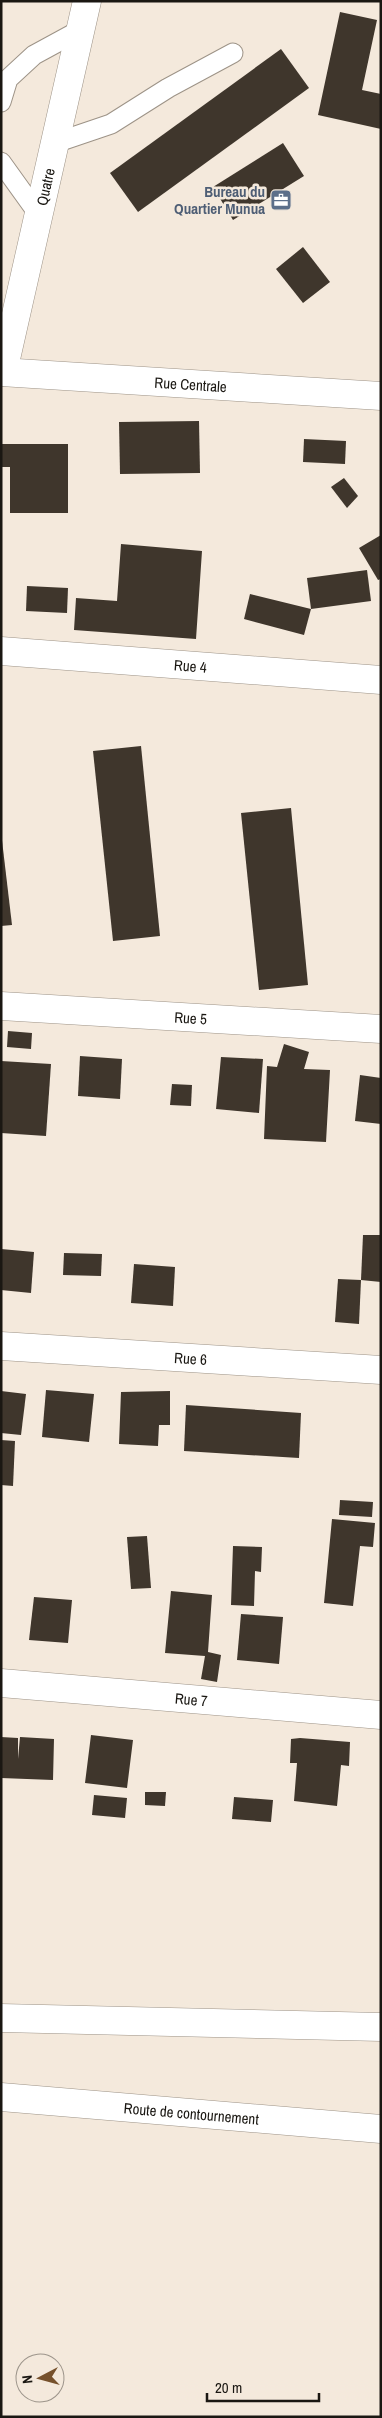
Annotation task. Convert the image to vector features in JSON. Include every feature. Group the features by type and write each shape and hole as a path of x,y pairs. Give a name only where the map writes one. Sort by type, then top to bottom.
{"street":[{"name":"Quatre","path":"2,372 87,1"},
{"name":"Rue Centrale","path":"2,372 381,396"},
{"name":"Rue 4","path":"1,651 381,680"},
{"name":"Rue 5","path":"1,1006 381,1029"},
{"name":"Rue 6","path":"1,1346 381,1370"},
{"name":"Rue 7","path":"1,1683 381,1715"},
{"path":"1,2018 381,2028"},
{"name":"Route de contournement","path":"1,2097 381,2128"}],"lane":[{"path":"1,102 8,79 34,55 80,30"},
{"path":"55,143 112,124 168,88 232,53"},
{"path":"1,162 39,215"}],"building":[{"path":"340,12 377,20 362,90 381,94 381,129 318,115"},
{"path":"281,49 309,88 138,212 110,173"},
{"path":"283,143 304,176 233,220 213,187"},
{"path":"303,247 330,282 303,303 276,269"},
{"path":"199,421 200,473 120,474 119,422"},
{"path":"304,439 346,441 345,464 303,462"},
{"path":"1,444 68,444 68,513 10,513 10,467 1,467"},
{"path":"344,478 358,496 347,508 331,487"},
{"path":"381,535 381,579 378,580 359,548"},
{"path":"121,544 202,551 196,639 74,630 76,598 117,601"},
{"path":"367,570 371,601 311,609 307,578"},
{"path":"27,586 68,588 67,613 26,611"},
{"path":"250,594 311,609 304,635 244,619"},
{"path":"141,746 160,936 113,941 93,751"},
{"path":"291,808 308,985 259,990 241,813"},
{"path":"1,832 12,925 1,926"},
{"path":"8,1031 32,1033 31,1049 7,1047"},
{"path":"284,1044 309,1052 304,1069 330,1070 326,1142 264,1139 267,1066 277,1067"},
{"path":"80,1056 122,1059 120,1099 78,1096"},
{"path":"221,1057 263,1059 259,1113 216,1109"},
{"path":"1,1061 51,1064 46,1136 1,1133"},
{"path":"360,1075 381,1078 381,1124 355,1121"},
{"path":"172,1084 192,1085 191,1106 170,1105"},
{"path":"363,1235 381,1235 381,1282 361,1280"},
{"path":"1,1249 34,1252 31,1293 1,1290"},
{"path":"64,1253 102,1254 101,1276 63,1275"},
{"path":"134,1264 175,1267 173,1306 131,1303"},
{"path":"338,1279 361,1280 359,1324 335,1322"},
{"path":"46,1390 94,1394 89,1442 42,1437"},
{"path":"1,1391 26,1394 21,1435 1,1433"},
{"path":"170,1391 170,1425 159,1425 158,1446 119,1444 121,1392"},
{"path":"186,1405 301,1413 299,1458 184,1451"},
{"path":"1,1440 15,1441 13,1486 1,1485"},
{"path":"340,1500 373,1502 372,1517 339,1515"},
{"path":"332,1519 375,1523 373,1547 360,1546 353,1606 324,1603"},
{"path":"147,1536 151,1588 131,1589 127,1537"},
{"path":"233,1546 262,1547 261,1572 255,1571 254,1606 231,1605"},
{"path":"171,1591 212,1595 208,1652 221,1655 217,1682 201,1679 205,1656 165,1653"},
{"path":"34,1597 72,1600 68,1643 29,1640"},
{"path":"241,1614 283,1617 279,1664 237,1660"},
{"path":"91,1735 133,1740 127,1788 85,1783"},
{"path":"1,1737 18,1738 18,1759 20,1737 54,1739 53,1780 1,1778"},
{"path":"291,1739 350,1742 349,1766 341,1765 337,1806 294,1801 297,1763 290,1763"},
{"path":"145,1792 166,1792 165,1806 145,1805"},
{"path":"94,1795 127,1798 125,1818 92,1815"},
{"path":"234,1797 273,1800 271,1822 232,1819"}],"place":[{"name":"Bureau du Quartier Munua","path":"281,200"}]}
